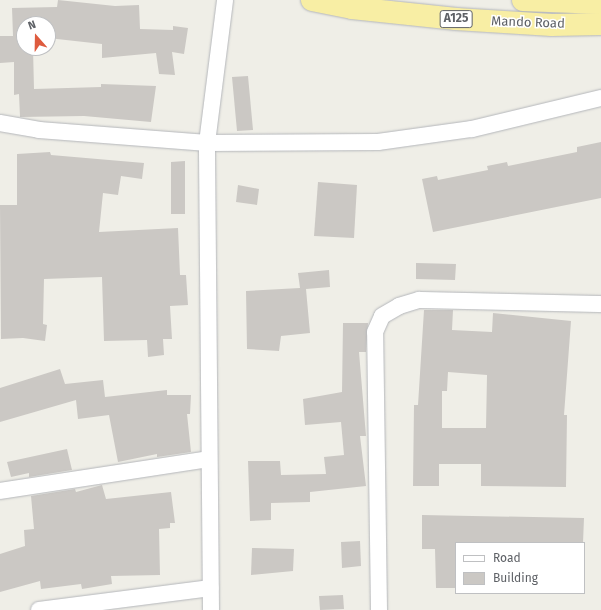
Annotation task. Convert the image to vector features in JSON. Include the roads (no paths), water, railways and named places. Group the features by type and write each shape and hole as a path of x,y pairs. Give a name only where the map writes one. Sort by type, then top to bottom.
{"highway":[{"name":"Mando Road","path":"312,0 352,8 456,20 552,25 601,24"},
{"name":"Mando Road","path":"523,0 601,3"}],"street":[{"path":"211,610 207,143 225,0"},
{"path":"0,123 39,130 207,143 378,142 472,130 601,98"},
{"path":"379,610 375,332 382,316 398,306 419,300 601,304"},
{"path":"0,491 209,459"},
{"path":"40,610 211,588"}]}
